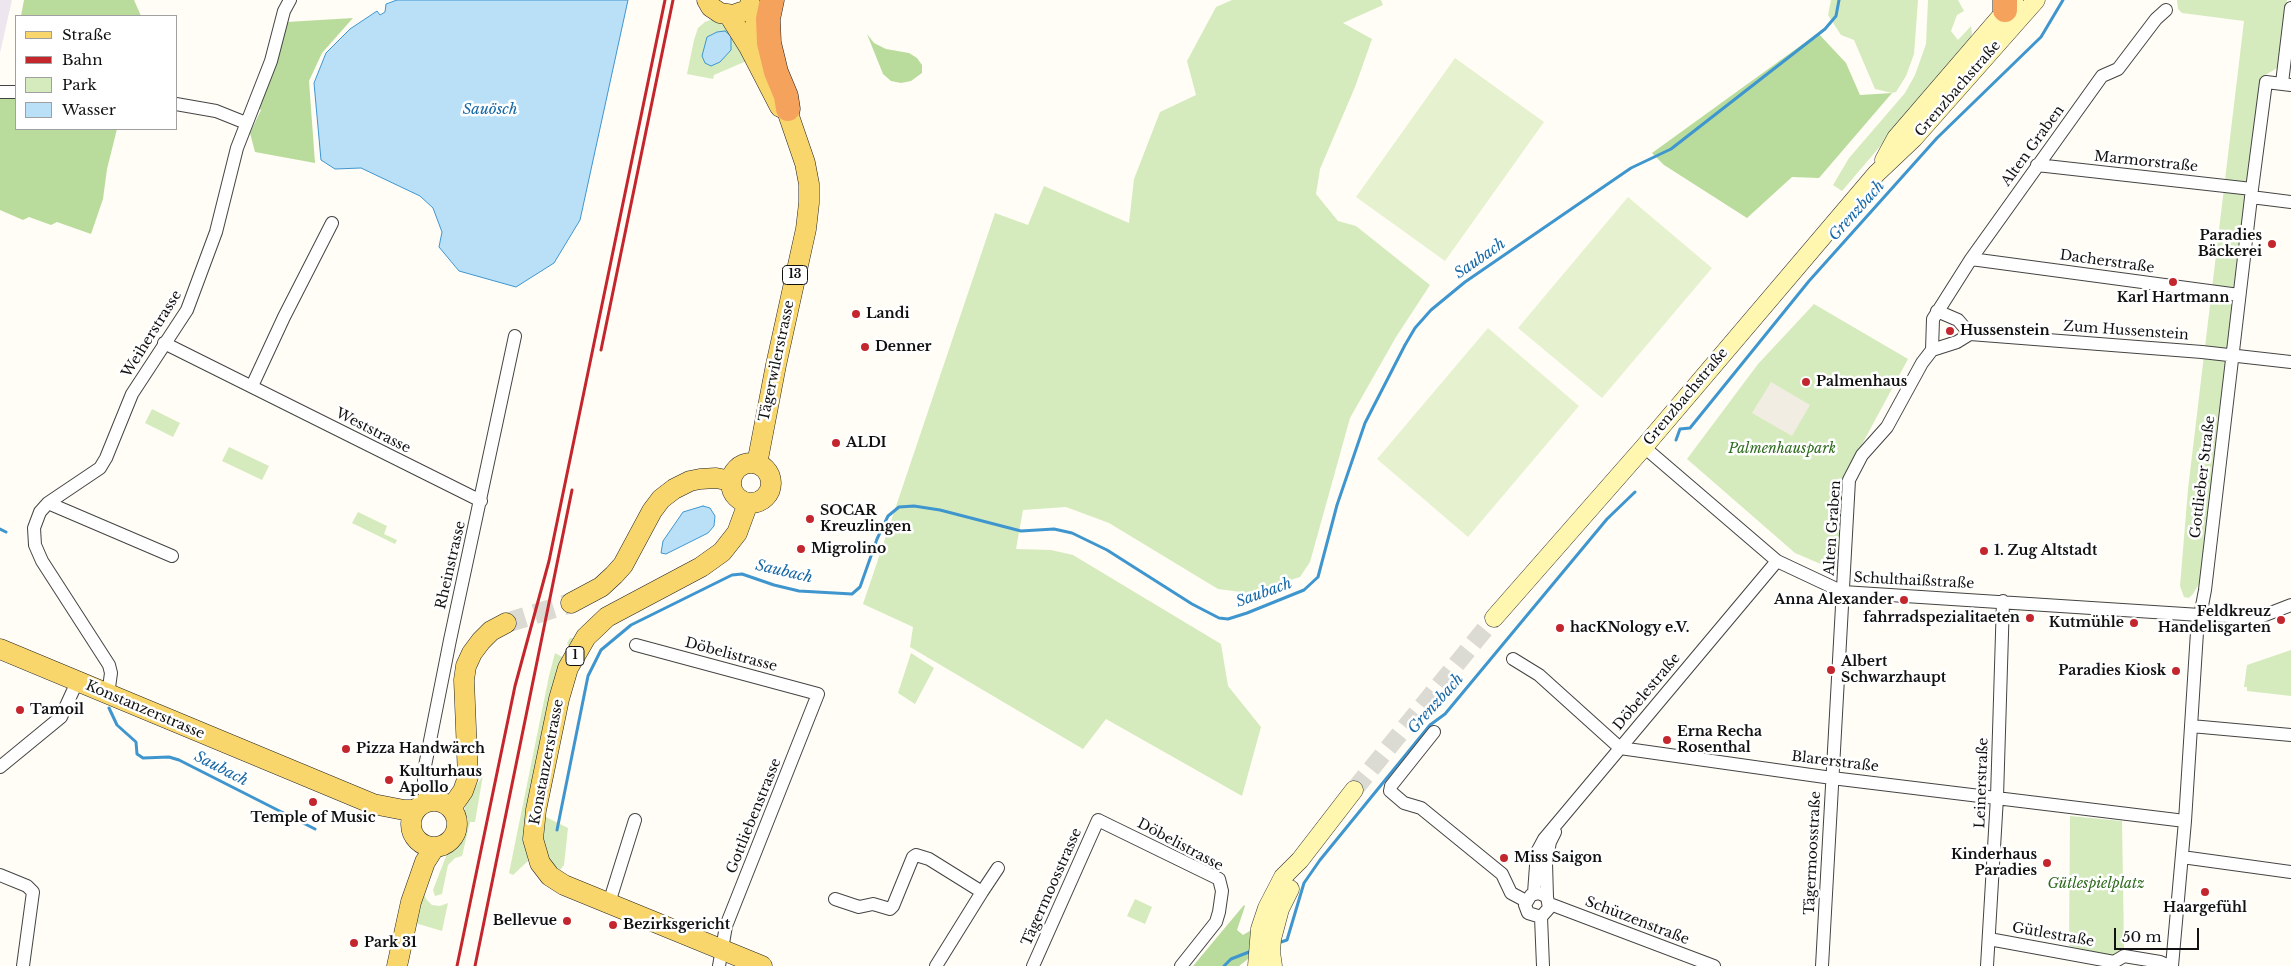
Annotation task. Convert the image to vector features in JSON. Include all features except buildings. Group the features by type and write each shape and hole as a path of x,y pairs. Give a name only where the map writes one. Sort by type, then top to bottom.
{"highway":[{"path":"758,1 768,19 769,44 776,72 786,96 788,109"}],"main road":[{"path":"708,0 716,10 729,15 740,13 758,1"},
{"name":"13","path":"729,15 749,47 797,140"},
{"name":"13","path":"788,109 797,140"},
{"name":"Tägerwilerstrasse","path":"757,464 772,384 806,229 809,184 805,162 797,140"},
{"path":"757,464 762,466 770,476 770,490 762,501 748,503 737,498 733,493 731,481 733,474 743,465 757,464"},
{"path":"571,603 601,588 614,575 623,565 652,511 661,499 674,489 700,479 716,478 731,481"},
{"name":"Konstanzerstrasse","path":"748,503 737,533 722,552 701,567 607,617 586,637 568,668 559,699 536,810 534,847 540,862 557,881 609,903 720,958 762,966"},
{"path":"451,808 463,791 468,777 464,680 466,666 472,653 481,641 491,631 506,623"},
{"name":"Konstanzerstrasse","path":"0,649 373,804 380,812 416,818"},
{"path":"440,801 451,808 457,820 455,834 446,844 434,848 424,846 416,818 440,801"},
{"path":"411,902 416,818"},
{"path":"398,966 411,902 425,862 434,848"}],"street":[{"name":"Weiherstrasse","path":"108,695 111,673 109,665 42,561 35,545 34,528 36,519 48,503 100,468 106,458 132,394 187,310 216,232 237,148 271,61 284,12 290,0"},
{"name":"Grenzbachstraße","path":"1494,618 1644,447 1876,174 1914,138 2036,0"},
{"name":"Grenzbachstraße","path":"1876,174 1896,138 2008,3"},
{"name":"Gottlieber Straße","path":"2171,966 2185,821 2197,632 2205,590 2251,193 2266,82 2286,84 2291,8"},
{"name":"Alten Graben","path":"1843,592 1849,480 1862,455 1887,427 1922,363 1932,350 1933,319 1937,311 2037,164 2102,76 2118,69 2156,19 2166,10"},
{"path":"0,92 15,92"},
{"path":"178,104 216,112 246,123"},
{"name":"Marmorstraße","path":"2037,164 2251,193 2291,202"},
{"path":"252,386 284,317 332,223"},
{"name":"Dacherstraße","path":"1971,259 2239,295"},
{"path":"1932,350 1957,342 1970,334 1958,320 1937,311"},
{"name":"Zum Hussenstein","path":"1970,334 2291,362"},
{"name":"Rheinstrasse","path":"416,818 424,791 424,771 450,640 515,336"},
{"name":"Weststrasse","path":"164,343 481,501"},
{"name":"Schulthaißstraße","path":"1644,447 1777,561 1843,592 2200,615 2260,617 2291,605"},
{"path":"48,503 172,556"},
{"name":"Döbelestraße","path":"1539,899 1550,842 1560,821 1777,561"},
{"name":"Tägermoosstraße","path":"1822,966 1843,592"},
{"name":"Leinerstraße","path":"1987,966 1997,797 2003,601"},
{"name":"Döbelistrasse","path":"636,645 818,694"},
{"path":"1513,659 1539,675 1620,748"},
{"path":"0,767 61,717 77,682"},
{"name":"Gottliebenstrasse","path":"720,958 726,926 818,694"},
{"path":"2191,726 2291,736"},
{"name":"Schützenstraße","path":"1434,732 1391,786 1390,791 1404,803 1421,808 1502,874 1512,893 1539,899 1714,966"},
{"name":"Blarerstraße","path":"1620,748 1832,778 2185,821"},
{"path":"1257,966 1257,945 1267,908 1283,877 1300,860 1354,790"},
{"path":"609,903 634,820"},
{"name":"Döbelistrasse","path":"1098,820 1218,879 1222,890 1216,922 1181,966"},
{"name":"Tägermoosstrasse","path":"1033,966 1098,820"},
{"path":"835,899 859,907 873,904 890,909 893,906 913,858 916,856 929,859 982,892"},
{"path":"2182,857 2291,872"},
{"path":"1273,966 1271,952 1275,926 1300,860"},
{"path":"936,966 998,868"},
{"path":"0,875 27,886 33,892 23,966"},
{"path":"1539,899 1548,912 1541,917 1528,914 1539,899"},
{"path":"1541,917 1543,966"},
{"name":"Gütlestraße","path":"1989,939 2114,962 2124,956 2160,962 2171,966"}],"shaded area":[{"path":"0,0 12,0 0,53"},
{"path":"1771,382 1810,405 1792,436 1752,413"}],"green space":[{"path":"24,0 134,0 141,15 21,15"},
{"path":"1232,0 1381,0 1383,5 1343,23 1372,39 1355,87 1320,169 1316,194 1338,221 1356,226 1430,285 1396,337 1350,418 1310,562 1300,577 1249,593 1218,589 1109,523 1066,507 1023,510 1016,549 1051,550 1073,555 1221,644 1228,686 1261,727 1242,796 1106,719 1083,749 910,647 913,627 863,604 995,213 1028,225 1044,186 1129,223 1134,179 1160,112 1196,95 1187,61 1216,7"},
{"path":"1831,0 1918,0 1914,54 1906,76 1896,92 1892,93 1875,89 1854,40 1841,35 1828,15"},
{"path":"1928,0 1958,0 1964,11 1957,15 1951,31 1958,40 1971,26 1970,41 1842,191 1833,185 1849,158 1905,93 1915,75 1926,44"},
{"path":"2177,0 2287,0 2279,67 2262,77 2200,582 2189,598 2184,597 2180,586 2188,489 2244,21 2182,13 2178,9"},
{"path":"353,18 322,53 309,81 315,163 255,152 250,133 261,110 258,107 287,22"},
{"path":"713,19 721,20 751,59 714,75 713,79 687,74 698,28 705,22"},
{"path":"1818,33 1846,63 1860,95 1892,93 1819,178 1792,177 1747,218 1664,165 1652,153"},
{"path":"867,34 874,43 886,49 909,53 917,58 922,65 922,73 911,81 901,83 891,81 883,74"},
{"path":"1455,58 1544,122 1445,261 1356,197"},
{"path":"15,97 15,130 117,130 107,169 103,199 91,234 57,222 51,225 29,217 23,220 0,210 0,98"},
{"path":"1628,197 1712,268 1602,398 1518,328"},
{"name":"Palmenhauspark","path":"1814,304 1908,359 1846,474 1844,574 1795,553 1687,459 1758,364"},
{"path":"1488,328 1579,406 1468,537 1377,459"},
{"path":"152,409 180,423 173,437 145,423"},
{"path":"229,447 269,466 262,480 222,461"},
{"path":"358,512 387,526 384,534 397,540 395,544 352,523"},
{"path":"570,638 575,638 526,847 528,861 513,875 509,873 549,676 555,653 564,658 570,648 567,643"},
{"path":"2291,650 2291,696 2247,691 2247,687 2244,687 2247,665"},
{"path":"911,653 934,668 915,704 898,693"},
{"path":"483,775 475,822 470,822 462,856 455,858 448,865 442,894 435,896 433,890 448,851 460,837 466,802"},
{"path":"542,815 568,828 564,865 560,870 549,860 544,849"},
{"name":"Gütlespielplatz","path":"2070,816 2122,821 2124,948 2112,956 2069,946"},
{"path":"423,893 432,905 440,906 448,903 442,931 415,923"},
{"path":"1135,899 1152,907 1145,924 1127,916"},
{"path":"1244,905 1237,930 1243,935 1253,929 1248,959 1239,966 1193,966"}],"water":[{"name":"Sauösch","path":"397,0 628,0 580,220 554,263 516,287 459,271 439,247 442,232 433,208 420,196 361,168 335,169 321,160 314,83 326,53 350,29 377,11 380,15 385,12 386,4"},
{"path":"725,31 731,36 731,50 720,62 711,66 705,63 702,56 707,37 717,32"},
{"path":"703,506 710,508 715,516 714,526 708,533 666,554 661,553 663,541 683,512"}],"waterway":[{"name":"Saubach","path":"557,830 588,676 601,650 631,625 732,575 742,574 799,591 852,594 860,587 877,539 888,516 899,507 914,506 940,510 1021,531 1054,529 1072,533 1107,550 1192,604 1219,618 1228,619 1247,613 1304,590 1318,577 1337,505 1365,423 1405,345 1415,328 1431,310 1465,282 1631,168 1671,149 1825,29 1836,16 1839,0"},
{"name":"Grenzbach","path":"1676,440 1680,429 1690,428 1809,281 1937,138 2041,37 2063,0"},
{"name":"Grenzbach","path":"1278,943 1287,940 1304,883 1320,860 1430,725 1445,714 1607,519 1635,492"},
{"name":"Saubach","path":"0,529 6,532"},
{"name":"Saubach","path":"109,708 117,725 136,742 137,754 143,758 169,757 179,760 315,829"},
{"name":"Grenzbach","path":"1224,966 1231,959 1249,952"}],"tunnel":[{"path":"506,623 571,603"},
{"path":"1354,790 1494,618"}],"railway":[{"path":"457,966 515,686 549,561 665,0"},
{"path":"601,350 673,0"},
{"path":"475,966 572,490"}],"place":[{"name":"Paradies Bäckerei","path":"2272,244"},
{"name":"Karl Hartmann","path":"2173,282"},
{"name":"Landi","path":"856,314"},
{"name":"Hussenstein","path":"1950,331"},
{"name":"Denner","path":"865,347"},
{"name":"Palmenhaus","path":"1806,382"},
{"name":"ALDI","path":"836,443"},
{"name":"SOCAR Kreuzlingen","path":"810,519"},
{"name":"Migrolino","path":"801,549"},
{"name":"1. Zug Altstadt","path":"1984,551"},
{"name":"Anna Alexander","path":"1904,600"},
{"name":"fahrradspezialitaeten","path":"2030,618"},
{"name":"Feldkreuz Handelisgarten","path":"2281,620"},
{"name":"Kutmühle","path":"2134,623"},
{"name":"hacKNology e.V.","path":"1560,628"},
{"name":"Albert Schwarzhaupt","path":"1831,670"},
{"name":"Paradies Kiosk","path":"2176,671"},
{"name":"Tamoil","path":"20,710"},
{"name":"Erna Recha Rosenthal","path":"1667,740"},
{"name":"Pizza Handwärch","path":"346,749"},
{"name":"Kulturhaus Apollo","path":"389,780"},
{"name":"Temple of Music","path":"313,802"},
{"name":"Miss Saigon","path":"1504,858"},
{"name":"Kinderhaus Paradies","path":"2047,863"},
{"name":"Haargefühl","path":"2205,892"},
{"name":"Bellevue","path":"567,921"},
{"name":"Bezirksgericht","path":"613,925"},
{"name":"Park 31","path":"354,943"}]}
